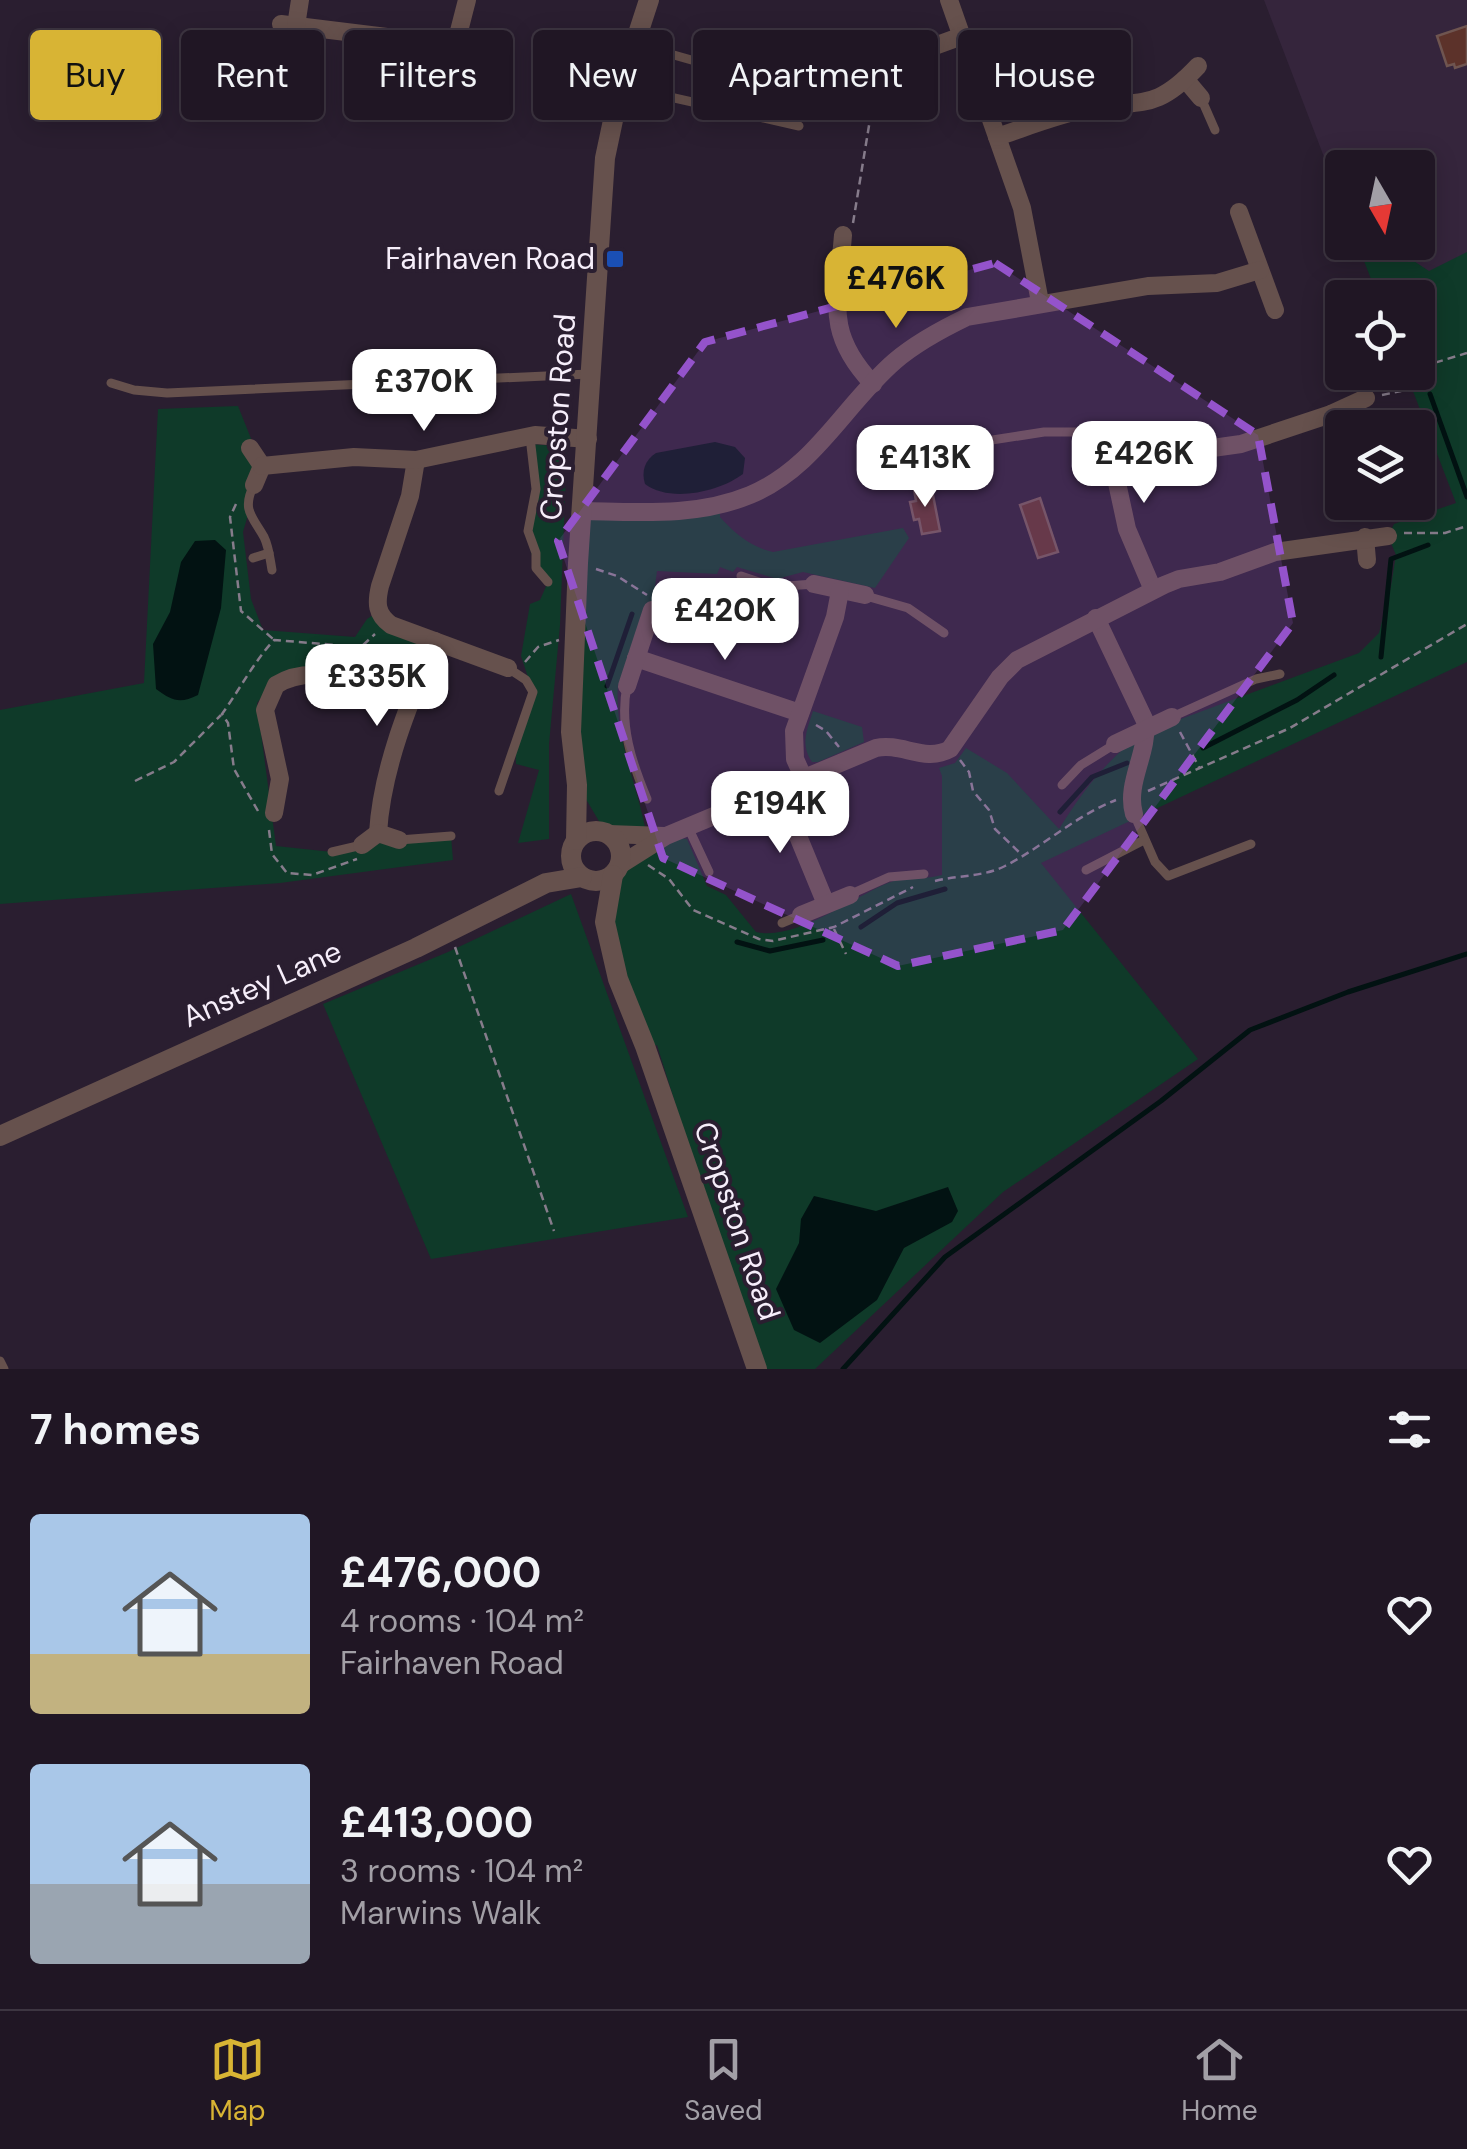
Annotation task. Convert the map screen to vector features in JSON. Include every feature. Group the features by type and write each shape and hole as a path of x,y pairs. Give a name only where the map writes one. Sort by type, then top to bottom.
{"street":[{"path":"300,0 288,25 396,38 431,52 444,52 458,35 467,0"},
{"name":"Cropston Road","path":"639,30 649,0"},
{"path":"949,0 960,30"},
{"path":"997,137 1086,108 1149,102 1175,90 1192,73 1201,98"},
{"name":"Cropston Road","path":"614,120 605,158 578,562 570,732 577,784 576,871 586,879 606,922 618,979 757,1369"},
{"path":"991,120 1022,208 1040,302"},
{"path":"1239,212 1275,310"},
{"path":"843,235 838,329 852,362 872,384"},
{"path":"842,255 862,256"},
{"path":"583,510 680,512 751,495 812,453 894,362 942,328 967,317 1148,286 1217,282 1260,270"},
{"path":"1340,410 1366,398"},
{"path":"1113,462 1241,444 1325,416"},
{"path":"1106,432 1126,529 1153,590"},
{"path":"262,466 354,457 416,460 530,436 588,439"},
{"path":"250,448 262,466"},
{"path":"416,460 410,496 376,601 378,612 390,625 508,668"},
{"path":"254,485 262,466"},
{"path":"586,879 598,881 666,836 888,745 932,755 950,749 1016,660 1153,590 1275,552 1388,536"},
{"path":"1365,537 1367,560"},
{"path":"814,584 865,595"},
{"path":"804,780 792,746 840,591"},
{"path":"627,686 652,610"},
{"path":"1096,618 1138,701 1146,728 1132,805"},
{"path":"362,845 378,833 381,794 436,640"},
{"path":"636,658 799,716"},
{"path":"274,813 280,779 264,710 270,693 287,678 308,673 352,683 410,704"},
{"path":"1115,744 1172,718"},
{"name":"Cropston Road","path":"577,784 586,805 620,848 606,922"},
{"path":"779,790 826,904"},
{"path":"574,847 590,831 666,836"},
{"path":"378,833 399,840"},
{"name":"Anstey Lane","path":"546,884 574,847"},
{"name":"Anstey Lane","path":"0,1136 546,884 586,879"},
{"path":"801,915 850,895"}],"lane":[{"path":"673,97 800,126"},
{"path":"1201,98 1215,130"},
{"path":"111,384 167,393 592,374"},
{"path":"934,449 1044,432 1106,432"},
{"path":"530,436 536,490 528,531 541,554 536,568 548,582"},
{"path":"254,485 246,505 270,553 272,570"},
{"path":"253,558 270,553"},
{"path":"741,576 774,587 814,584"},
{"path":"865,595 908,608 944,633"},
{"path":"500,791 533,692 526,680 508,668"},
{"path":"1172,718 1256,679 1280,674"},
{"path":"627,686 623,706 629,750 647,799"},
{"path":"1062,785 1081,765 1115,744"},
{"path":"508,772 520,778"},
{"path":"1132,805 1159,868 1171,876 1252,844"},
{"path":"688,827 709,872"},
{"path":"399,840 451,836"},
{"path":"1086,870 1144,840"},
{"path":"332,852 362,845"},
{"path":"850,895 889,877 928,878"},
{"path":"782,922 801,915"},
{"path":"0,1362 4,1369"}],"path":[{"path":"843,235 853,227 868,120"},
{"path":"1366,398 1402,391 1424,366 1467,353"},
{"path":"1388,536 1446,532 1467,526"},
{"path":"578,562 634,584 647,595 652,610"},
{"path":"928,878 983,874 1023,856 1058,830 1106,804 1132,805 1146,792 1290,728 1467,624"},
{"path":"508,668 524,664 546,642 575,640"},
{"path":"135,780 174,762 222,714"},
{"path":"799,716 826,731 846,762"},
{"path":"1172,718 1200,769"},
{"path":"950,749 969,772 973,790 989,810 995,829 1023,856"},
{"path":"639,851 652,870 678,889 693,910 772,941 834,927 918,885"},
{"path":"834,927 846,954"},
{"path":"449,932 554,1230"}],"highlighted area":[{"path":"995,263 1258,435 1293,623 1063,930 898,966 663,858 558,541 705,342"}],"shaded area":[{"path":"1264,0 1467,0 1467,289 1435,295 1435,280 1398,280 1376,260 1435,260 1435,150 1325,150 1325,160"},
{"path":"715,442 735,447 745,458 743,474 721,486 694,493 667,493 645,484 645,466 656,453"},
{"path":"215,540 226,550 221,608 198,695 176,700 156,689 153,644 170,612 181,562 195,541"},
{"path":"948,1187 958,1211 952,1222 904,1248 877,1300 820,1343 794,1330 776,1289 799,1243 801,1219 814,1196 876,1211"}],"green space":[{"path":"1467,252 1467,662 1041,863 1198,1059 1003,1192 815,1369 758,1369 657,1045 649,1048 608,943 618,868 666,836 687,839 707,886 726,895 756,932 788,930 888,883 942,875 939,768 955,763 966,748 1007,773 1059,829 1096,777 1143,733 1359,653 1379,633 1396,555 1388,536 1394,524 1435,520 1435,510 1456,503 1435,448 1435,410 1420,410 1413,390 1435,390 1435,280 1371,280 1364,260 1412,260 1429,271"},
{"path":"238,406 262,466 243,532 251,599 263,630 355,637 367,619 378,612 434,644 408,699 345,680 280,673 257,703 276,846 332,852 451,836 453,860 280,883 0,904 0,710 144,683 158,409"},
{"path":"530,444 567,447 560,625 549,744 549,839 518,843 539,770 516,764 515,740 533,692 521,656 530,604 540,600 548,582 530,549 535,474"},
{"path":"720,505 720,517 732,529 773,552 903,528 909,538 875,588 803,572 777,579 737,567 733,572 720,567 717,574 657,571 652,610 627,686 618,684 623,742 647,837 606,833 577,784 583,511"},
{"path":"813,711 862,727 864,742 812,762 805,743"},
{"path":"571,894 688,1217 431,1259 323,1004 448,952"}],"building":[{"path":"1467,26 1467,64 1447,66 1437,36"},
{"path":"931,485 940,531 922,534 910,502 916,501 914,489"},
{"path":"1040,498 1058,552 1038,558 1020,505"}],"waterway":[{"path":"1430,394 1467,497"},
{"path":"1381,657 1391,559 1428,545"},
{"path":"607,686 632,614"},
{"path":"1203,748 1297,700 1334,675"},
{"path":"1060,812 1092,777 1127,763"},
{"path":"861,927 897,903 945,889"},
{"path":"737,942 770,951 823,940"},
{"path":"843,1369 945,1257 1161,1101 1250,1030 1348,992 1467,954"}],"place":[{"name":"Fairhaven Road","path":"615,259"}]}
